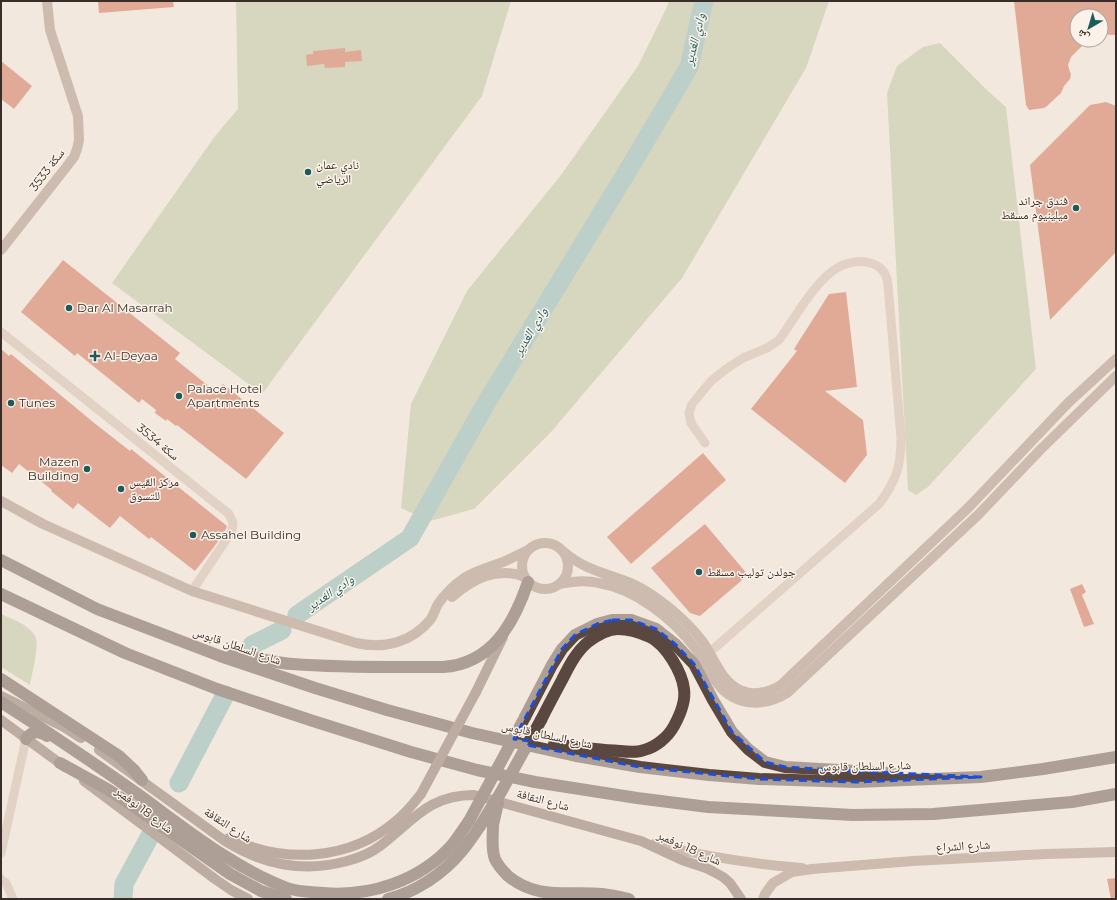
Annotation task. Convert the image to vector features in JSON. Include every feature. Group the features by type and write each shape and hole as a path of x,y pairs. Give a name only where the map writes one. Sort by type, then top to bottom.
{"highway":[{"name":"شارع السلطان قابوس","path":"1,560 97,609 220,656 387,710 472,733 576,756 640,767 709,775 759,779 856,782 982,777 1116,758"},
{"path":"220,656 243,656 276,662 319,666 450,667 466,663 493,644 509,624 521,602 526,579"},
{"path":"1,594 125,653 218,689 411,752 477,770 535,782 637,798 708,807 853,815 933,814 1072,802 1116,794"},
{"path":"388,899 412,890 431,879 448,866 462,851 525,717 562,649 575,636 597,624 612,620 631,620 656,629 675,644 694,664 732,732 748,749 765,762 785,767 982,777"},
{"path":"1,702 88,758 223,855 252,872 289,888 335,894 357,893 378,889 399,882 436,860 474,824 501,792 541,720 577,653 587,643 604,633 617,629 634,632 651,638 664,649 675,663 681,676 684,690 683,706 679,718 670,733 657,745 644,750 632,752 606,751 472,733"},
{"path":"1,679 119,756 127,762 142,780"},
{"path":"26,738 32,733 40,732 78,757 88,758"},
{"path":"60,763 91,779 133,806 230,874 261,891 286,899"},
{"path":"501,792 493,825 493,846 495,859 502,870 513,880 525,889 541,894 601,894 629,899"}],"main road":[{"path":"193,817 224,835 249,846 275,853 301,855 327,854 353,847 377,835 397,821 421,794 476,692 509,624"},
{"name":"شارع الثقافة","path":"1,696 64,727 90,743 225,841 238,849 266,861 309,867 330,865 352,859 379,847 431,805 447,798 463,795 474,795 641,841"},
{"path":"1,720 26,738"},
{"name":"شارع 18 نوفمبر","path":"26,738 215,879 248,899"},
{"name":"شارع 18 نوفمبر","path":"641,841 682,860 706,868 723,877 741,899"}],"street":[{"name":"سكة 3533","path":"1,250 74,157 77,149 78,116 50,30 47,1"},
{"path":"705,443 691,423 689,413 692,404 711,381 743,358 774,344 783,334 813,291 836,268 855,262 867,262 880,267 887,278 901,438 901,456 895,479 890,490 879,504 710,652"},
{"name":"سكة 3534","path":"1,332 229,514 233,522 232,531 192,591"},
{"path":"435,613 438,604 463,579 484,568 506,561 538,544 549,543 560,548 582,565 632,584 658,599 670,608 692,629 710,652 724,677 740,690 761,693 775,689 969,507 1062,409 1116,359"},
{"path":"560,584 580,581 600,583 619,588 641,599 664,616 684,635 704,661 717,682 729,694 744,701 762,703 779,698 787,693 978,515 1040,450 1116,376"},
{"path":"1,501 43,524 192,591 365,645 384,645 403,640 411,636 424,626 435,613 463,588 474,581 498,572 514,573 526,579 533,585 544,589 555,587 564,580 568,569 567,557 564,552"},
{"path":"526,579 522,571 522,560 528,550"},
{"path":"1,853 26,738"},
{"name":"شارع الشراع","path":"641,841 682,851 743,862 812,868"},
{"name":"شارع الشراع","path":"763,899 773,883 792,872 812,868 1022,855 1116,852"},
{"path":"1,879 6,883 13,899"}],"highlighted area":[{"path":"612,620 631,620 656,629 675,644 694,664 732,732 765,762 785,767 981,777 856,782 759,779 640,767 527,745 529,741 514,739 562,649 575,635 597,624"}],"green space":[{"name":"نادي عمان الرياضي","path":"236,1 511,1 482,96 262,394 112,283 215,136 238,109"},
{"path":"669,1 829,1 806,68 682,278 551,432 474,509 430,521 401,508 411,404 467,291 561,175 638,66"},
{"path":"940,43 1006,107 1036,369 928,487 916,495 908,490 887,93 897,66 923,47"},
{"path":"1,614 24,625 35,636 37,645 30,685 1,667"}],"building":[{"path":"98,1 173,1 174,7 99,13"},
{"path":"1014,1 1116,1 1116,35 1109,35 1109,8 1069,8 1069,48 1080,48 1071,57 1068,65 1071,74 1070,79 1064,86 1061,93 1044,108 1029,110 1026,105"},
{"path":"345,48 345,52 361,50 362,61 345,62 345,67 325,68 324,64 307,66 306,55 313,54 313,51"},
{"path":"1,61 32,86 14,109 1,99"},
{"name":"فندق جراند ميلينيوم مسقط","path":"1106,102 1116,106 1116,252 1050,320 1030,165 1090,105"},
{"path":"63,260 180,353 175,359 216,392 223,384 284,433 246,479 177,425 176,426 167,419 166,421 155,413 156,410 142,399 139,403 77,353 75,356 21,312"},
{"path":"846,292 857,387 825,391 863,420 867,455 845,483 751,409 797,351 794,349 829,294"},
{"path":"1,349 9,356 11,354 93,422 130,451 131,449 227,526 214,547 195,571 151,537 149,539 120,516 110,528 78,503 73,509 19,464 12,473 1,465"},
{"path":"703,453 726,480 631,564 607,537"},
{"name":"جولدن توليب مسقط","path":"705,524 748,575 700,616 690,613 651,568"},
{"path":"1082,584 1086,592 1082,595 1094,624 1084,627 1070,589"},
{"path":"1116,878 1116,899 1111,899 1107,879"}],"waterway":[{"name":"وادي الغدير","path":"297,615 410,538 485,405 689,67 704,1"},
{"name":"وادي الغدير","path":"252,645 282,630"},
{"name":"وادي الغدير","path":"179,783 225,695"},
{"name":"وادي الغدير","path":"123,899 124,884 150,836"}],"place":[{"name":"نادي عمان الرياضي","path":"308,172"},
{"name":"فندق جراند ميلينيوم مسقط","path":"1076,208"},
{"name":"Dar Al Masarrah","path":"69,308"},
{"name":"Al-Deyaa","path":"95,356"},
{"name":"Palace Hotel Apartments","path":"179,396"},
{"name":"Tunes","path":"11,403"},
{"name":"Mazen Building","path":"87,469"},
{"name":"مركز القيس للتسوق","path":"121,489"},
{"name":"Assahel Building","path":"193,535"},
{"name":"جولدن توليب مسقط","path":"699,572"}]}
